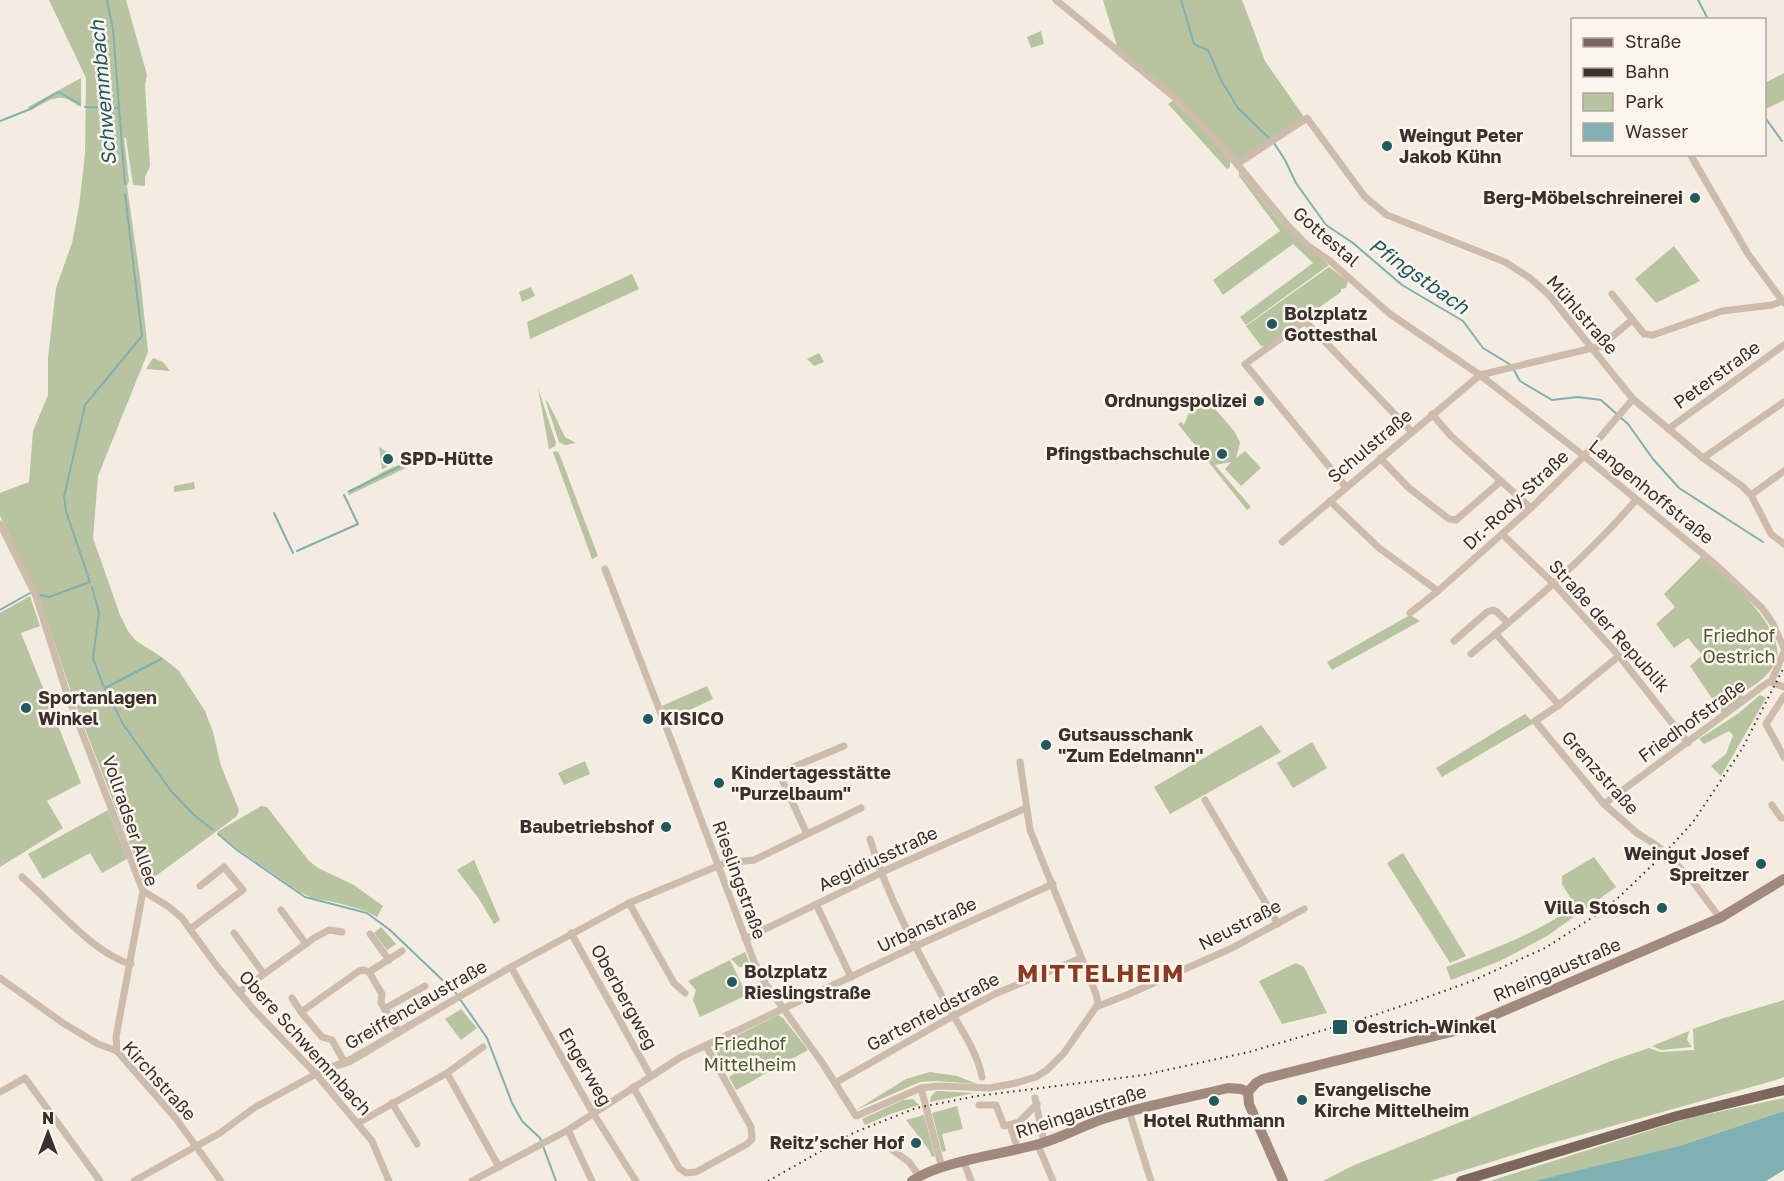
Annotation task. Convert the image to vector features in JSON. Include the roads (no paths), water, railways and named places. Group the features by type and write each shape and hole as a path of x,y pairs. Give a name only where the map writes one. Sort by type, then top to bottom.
{"main road":[{"name":"Rheingaustraße","path":"916,1179 942,1168 1041,1144 1084,1125 1130,1111 1228,1088 1248,1092 1263,1079 1459,1030 1720,918 1784,879"},
{"path":"1461,1181 1677,1116 1781,1090"},
{"path":"1248,1092 1250,1104 1283,1181"}],"street":[{"name":"Gottestal","path":"1056,0 1179,102 1237,164 1289,227 1307,245 1330,261 1390,314 1479,375"},
{"name":"Mühlstraße","path":"1237,164 1307,118 1372,204 1388,215 1467,246 1514,268 1549,295 1633,399 1703,458 1742,486 1751,495 1772,534 1784,544"},
{"path":"1612,294 1644,334 1653,335 1722,310 1783,302 1748,254 1691,156"},
{"path":"1479,375 1594,349 1601,346 1632,320"},
{"path":"1346,486 1245,364 1305,321 1411,431"},
{"name":"Peterstraße","path":"1668,429 1784,345"},
{"name":"Schulstraße","path":"1282,542 1479,375"},
{"name":"Langenhoffstraße","path":"1479,375 1584,456 1715,564 1762,608 1773,622 1784,650"},
{"name":"Dr.-Rody-Straße","path":"1410,613 1503,535 1584,456 1633,399"},
{"path":"1703,458 1784,402"},
{"path":"1432,414 1451,436 1531,508"},
{"path":"1380,458 1409,488 1449,519 1456,520 1501,481"},
{"path":"1751,495 1784,471"},
{"path":"1472,654 1554,584 1614,526 1636,500"},
{"path":"1330,501 1379,548 1438,591"},
{"name":"Vollradser Allee","path":"0,524 36,596 66,691 143,891 116,1037 117,1051"},
{"name":"Straße der Republik","path":"1503,535 1554,584 1619,656 1688,743"},
{"name":"Rieslingstraße","path":"605,569 745,939 765,984 856,1116 921,1088 938,1086 980,1089 1016,1083 1043,1074 1064,1053 1096,1007"},
{"path":"1454,640 1486,612 1493,610 1508,623"},
{"path":"1496,634 1559,705 1619,656"},
{"name":"Friedhofstraße","path":"1604,804 1771,682 1784,650"},
{"path":"1771,682 1784,687"},
{"path":"1784,696 1766,727 1784,757"},
{"name":"Grenzstraße","path":"1559,705 1535,721 1604,804 1637,833 1671,858 1693,882 1720,918"},
{"path":"807,834 779,773 844,746"},
{"path":"1020,762 1030,830 1096,994 1098,1003 1096,1007"},
{"path":"1205,800 1278,924"},
{"path":"1772,805 1781,818 1784,818"},
{"name":"Greiffenclaustraße","path":"134,1181 220,1133 254,1108 316,1074 345,1063 571,933 629,903 725,863 754,860 861,808"},
{"name":"Aegidiusstraße","path":"745,939 880,873 1026,808"},
{"path":"870,840 880,873 916,946 978,1060 982,1077"},
{"path":"190,929 243,890 224,867 200,886"},
{"path":"22,877 73,926 114,958 131,964"},
{"name":"Urbanstraße","path":"473,1181 568,1130 681,1057 1053,884"},
{"name":"Obere Schwemmbach","path":"143,891 182,918 239,992 316,1074 358,1123 372,1141 389,1181"},
{"path":"629,903 674,983 685,993"},
{"path":"816,904 851,977"},
{"name":"Neustraße","path":"1096,1007 1232,948 1304,909"},
{"path":"281,910 306,944"},
{"path":"239,992 329,930 342,932"},
{"path":"234,933 264,974"},
{"name":"Oberbergweg","path":"571,933 650,1076"},
{"path":"370,934 389,960"},
{"path":"369,972 402,951"},
{"name":"Gartenfeldstraße","path":"835,1083 953,1016 1006,989 1081,958"},
{"name":"Engerweg","path":"511,967 594,1114 636,1181"},
{"path":"301,1012 359,971 364,970 369,972 381,994 381,1003 399,1032"},
{"name":"Kirchstraße","path":"0,978 63,1023 98,1044 117,1051 197,1146 221,1181"},
{"path":"384,1009 424,986"},
{"path":"292,998 322,1036 332,1040 345,1063"},
{"path":"633,1087 684,1177 747,1144 753,1136 752,1127 706,1046"},
{"path":"358,1123 447,1073 483,1047"},
{"path":"447,1073 499,1167"},
{"path":"0,1092 25,1078 100,1181"},
{"path":"921,1088 942,1168"},
{"path":"979,1105 996,1105 1004,1126 1019,1122 1036,1101 1041,1144 1053,1181"},
{"path":"392,1103 417,1144"},
{"path":"1130,1111 1151,1181"},
{"path":"1010,1125 1018,1150"},
{"path":"568,1130 592,1181"},
{"name":"Rheingaustraße","path":"876,1138 909,1162 916,1179"},
{"path":"964,1162 971,1181"}],"water":[{"path":"1784,1111 1784,1170 1766,1181 1534,1181 1679,1146"}],"waterway":[{"name":"Schwemmbach","path":"107,0 113,30 125,184"},
{"name":"Pfingstbach","path":"1181,0 1194,44 1208,50 1221,80 1238,108 1270,139"},
{"path":"1698,0 1707,18"},
{"path":"0,121 28,110 59,92 80,104"},
{"path":"85,107 118,108"},
{"path":"1766,119 1782,141"},
{"name":"Pfingstbach","path":"1274,143 1296,183 1326,225 1353,243 1402,285 1463,321 1483,348 1511,365 1520,381 1552,400 1578,397 1601,400 1628,424 1653,459 1679,488 1763,542"},
{"name":"Schwemmbach","path":"40,595 49,597 90,582 66,511 64,497 85,405 142,336 125,194"},
{"path":"350,491 399,467"},
{"path":"297,551 358,524 344,495"},
{"path":"274,513 293,553"},
{"name":"Schwemmbach","path":"92,587 99,613 93,658 103,685 123,724 171,791 194,815 213,830"},
{"path":"0,610 30,593"},
{"path":"105,688 161,659"},
{"name":"Schwemmbach","path":"218,834 237,850 305,897 367,913 390,930 455,992 487,1038 512,1103 522,1121 540,1138 556,1181"}],"railway":[{"path":"768,1181 853,1133 916,1108 977,1096 1144,1075 1249,1052 1375,1015 1436,994 1472,981 1545,948 1598,914 1619,897 1664,854 1693,822 1742,749 1784,667"}],"place":[{"name":"Weingut Peter Jakob Kühn","path":"1387,146"},
{"name":"Berg-Möbelschreinerei","path":"1695,198"},
{"name":"Bolzplatz Gottesthal","path":"1272,324"},
{"name":"Ordnungspolizei","path":"1259,401"},
{"name":"Pfingstbachschule","path":"1222,454"},
{"name":"SPD-Hütte","path":"388,459"},
{"name":"Sportanlagen Winkel","path":"26,708"},
{"name":"KISICO","path":"648,719"},
{"name":"Gutsausschank \"Zum Edelmann\"","path":"1046,745"},
{"name":"Kindertagesstätte \"Purzelbaum\"","path":"719,783"},
{"name":"Baubetriebshof","path":"666,827"},
{"name":"Weingut Josef Spreitzer","path":"1761,864"},
{"name":"Villa Stosch","path":"1662,908"},
{"name":"Bolzplatz Rieslingstraße","path":"732,982"},
{"name":"Oestrich-Winkel","path":"1340,1027"},
{"name":"Evangelische Kirche Mittelheim","path":"1302,1100"},
{"name":"Hotel Ruthmann","path":"1214,1101"},
{"name":"Reitz’scher Hof","path":"916,1143"}],"district":[{"name":"MITTELHEIM","path":"1101,974"}],"park label":[{"name":"Friedhof Oestrich","path":"1739,646"},
{"name":"Friedhof Mittelheim","path":"750,1054"}]}
